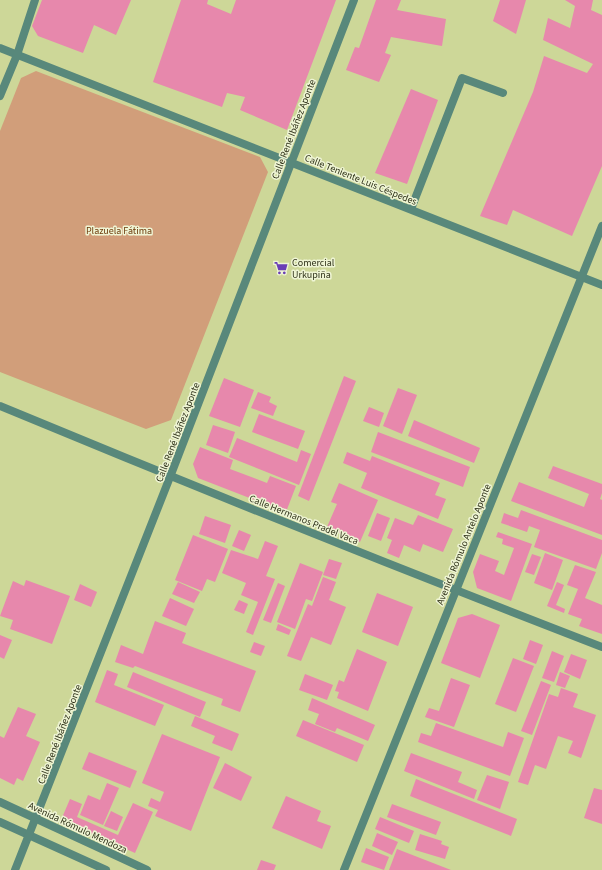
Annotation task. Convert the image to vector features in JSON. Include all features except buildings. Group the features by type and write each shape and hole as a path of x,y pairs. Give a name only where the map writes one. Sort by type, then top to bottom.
{"street":[{"path":"0,96 17,55 35,0"},
{"name":"Calle René Ibáñez Aponte","path":"15,870 170,477 354,0"},
{"name":"Calle Teniente Luis Céspedes","path":"0,48 602,285"},
{"path":"411,209 462,78 503,93"},
{"name":"Avenida Rómulo Antelo Aponte","path":"344,870 602,226"},
{"name":"Calle Hermanos Pradel Vaca","path":"0,406 170,477 602,647"},
{"name":"Avenida Rómulo Mendoza","path":"0,802 147,870"},
{"path":"0,822 106,870"}],"green space":[{"name":"Plazuela Fátima","path":"36,71 260,157 268,172 171,420 146,429 0,372 0,131 21,78"}],"place":[{"name":"Comercial Urkupiña","path":"281,268"}]}
